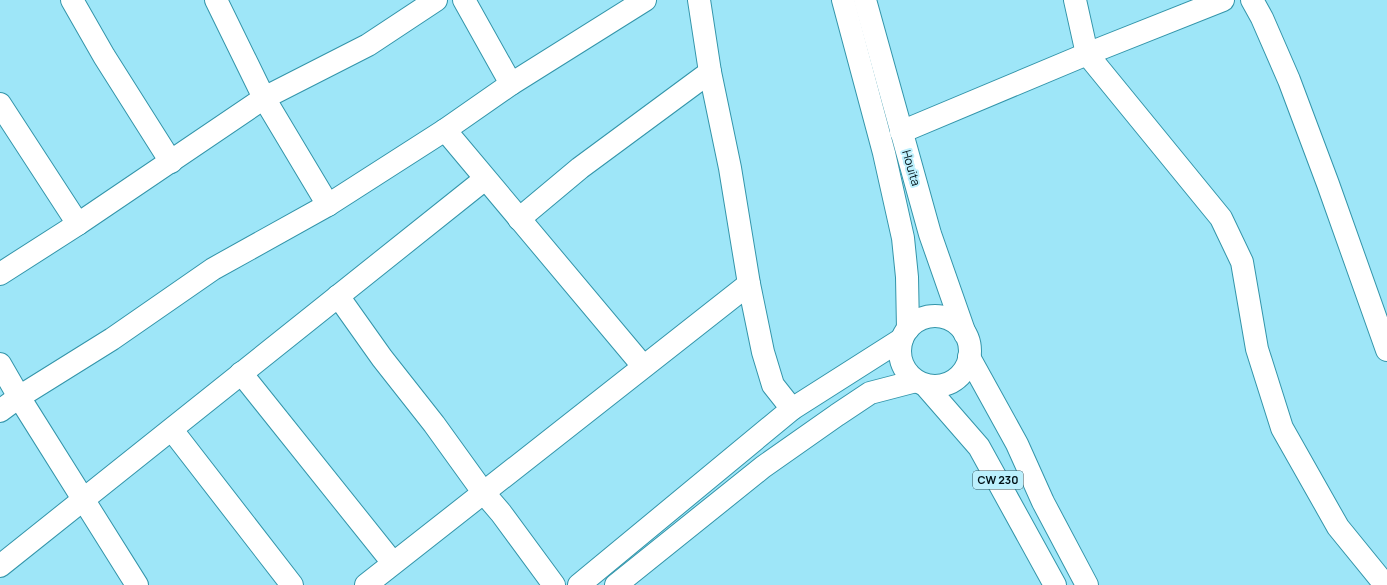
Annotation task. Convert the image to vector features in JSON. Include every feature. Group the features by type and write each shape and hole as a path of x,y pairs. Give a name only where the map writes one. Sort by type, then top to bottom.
{"street":[{"path":"72,0 104,56 171,162"},
{"path":"216,0 264,98 328,205"},
{"path":"0,274 171,162 264,98 368,45 436,0"},
{"path":"464,0 511,84"},
{"path":"0,411 19,397 112,339 213,269 328,205 445,130 511,84 646,0"},
{"path":"699,0 710,72 730,168 749,284 763,352 772,386 792,409"},
{"name":"Houita","path":"843,0 884,153 902,238 907,277 905,334"},
{"name":"Houita","path":"865,0 930,234 965,334"},
{"path":"1075,0 1086,54 1221,218 1242,262 1257,349 1282,428 1338,527 1382,581 1387,585"},
{"path":"901,132 1086,54 1223,0"},
{"path":"1249,1 1262,18 1289,80 1387,350"},
{"path":"519,219 580,168 710,72"},
{"path":"0,104 78,224"},
{"path":"445,130 644,366"},
{"path":"0,566 485,179"},
{"path":"366,585 749,284"},
{"path":"338,296 382,358 434,424 554,585"},
{"path":"579,585 792,409 905,334 917,322 927,317 938,316 954,322 965,334 969,345 969,357 965,368 958,377 948,384 937,386 921,383 870,393 763,467 616,585"},
{"path":"905,334 900,350 901,362 907,372 921,383"},
{"path":"969,357 1017,444 1043,502 1087,585"},
{"path":"0,364 19,397 137,585"},
{"path":"241,373 393,564"},
{"name":"CW 230","path":"921,383 980,447 1055,585"},
{"path":"172,430 292,585"}]}
